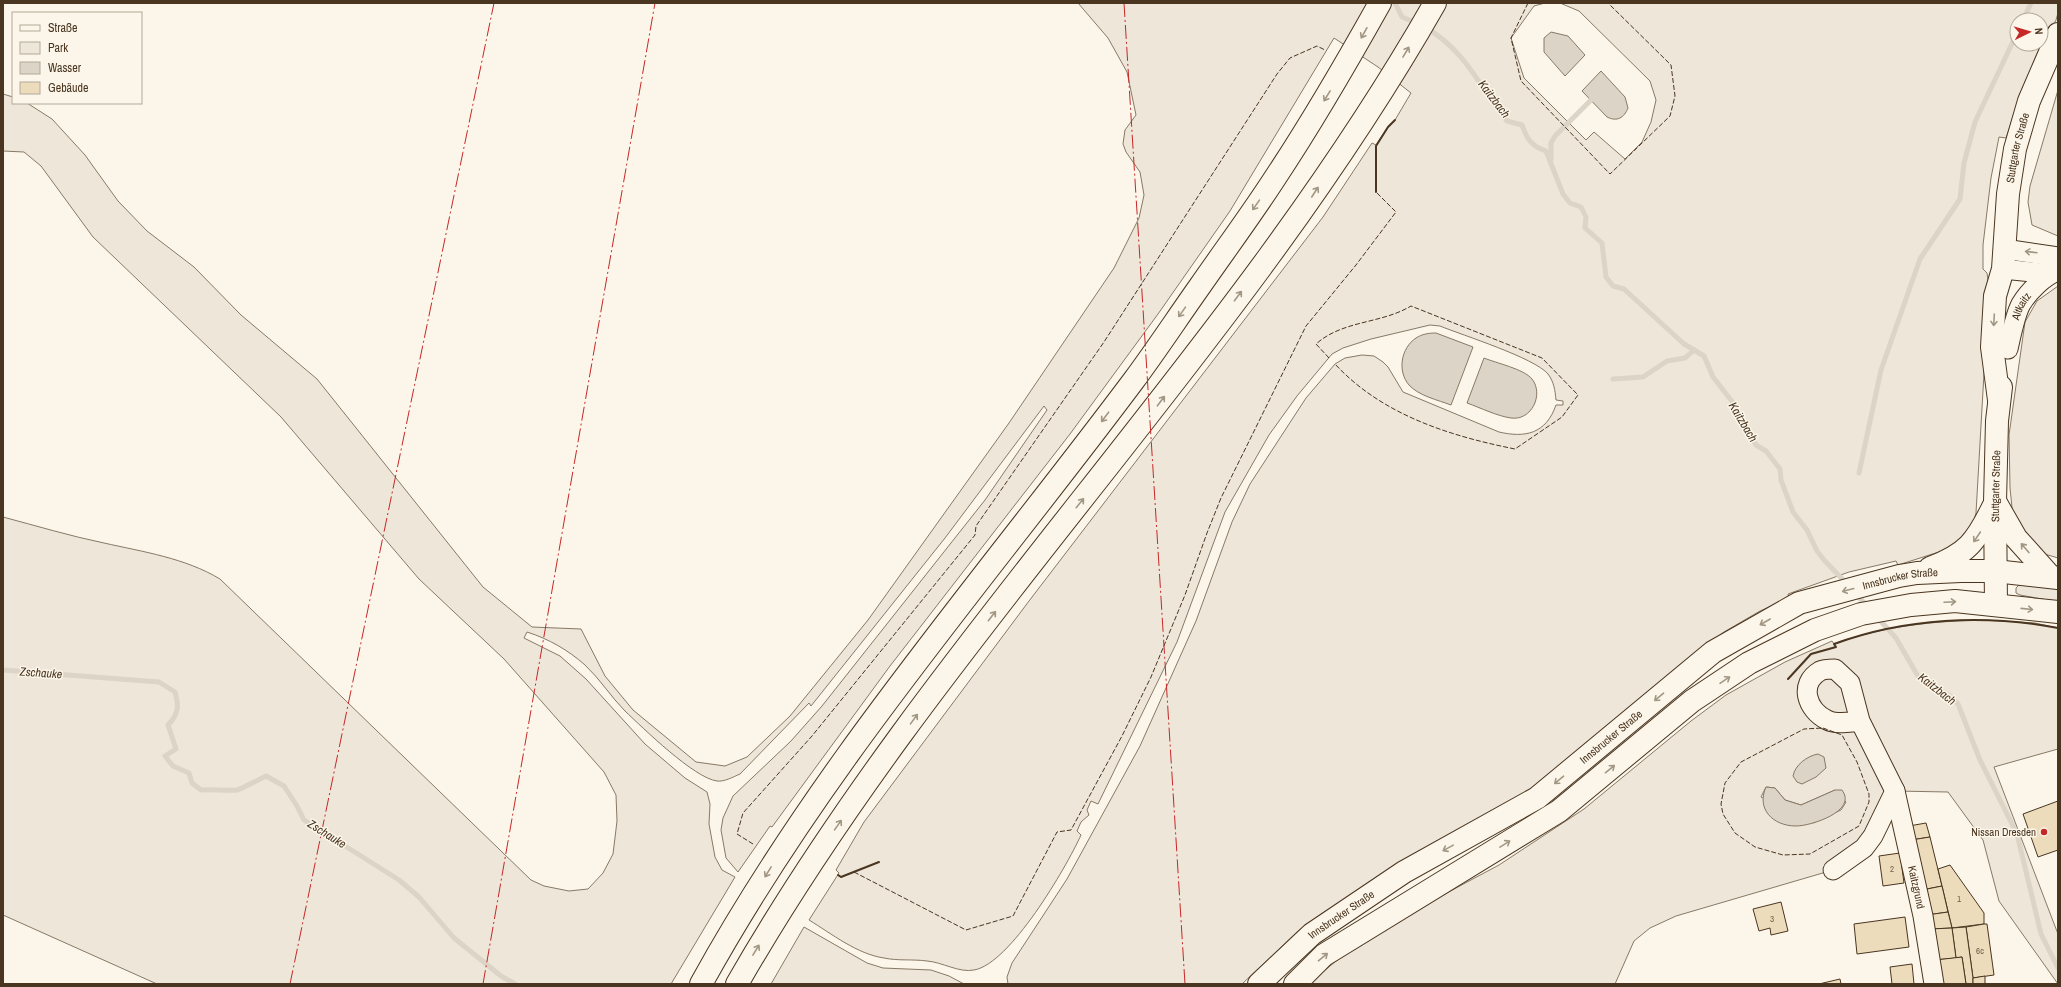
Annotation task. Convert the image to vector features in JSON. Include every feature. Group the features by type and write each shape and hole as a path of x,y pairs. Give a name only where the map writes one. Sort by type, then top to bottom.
{"main road":[{"path":"701,984 725,940 789,839 911,670 1135,378 1276,178 1347,62 1380,3"},
{"path":"737,984 816,857 934,692 1145,422 1310,201 1386,85 1435,3"},
{"name":"Stuttgarter Straße","path":"1999,400 1992,347 1995,296 2004,259 2008,194 2015,149 2029,102 2058,34"},
{"name":"Stuttgarter Straße","path":"1995,572 1995,502 1999,400 2008,349 2009,299 2004,259"},
{"path":"1908,575 1944,563 1967,549 1977,538 1995,502"},
{"path":"1995,502 2016,538 2055,577"},
{"name":"Innsbrucker Straße","path":"1259,984 1312,934 1404,872 1537,798 1713,652 1799,603 1908,575 1961,571 2055,577"},
{"path":"1995,572 1996,605"},
{"name":"Innsbrucker Straße","path":"1295,984 1324,955 1559,811 1692,701 1749,663 1815,630 1861,614 1911,605 1955,601 2058,612"}],"street":[{"path":"2004,259 2058,257"},
{"name":"Altkaitz","path":"2004,259 2054,273"},
{"name":"Altkaitz","path":"2008,349 2021,304 2040,283 2054,273"},
{"name":"Kaitzgrund","path":"1860,721 1895,791 1923,916 1934,984"},
{"path":"1833,870 1864,848 1869,842 1895,791"}],"green space":[{"path":"1078,3 1545,3 1534,6 1511,38 1524,78 1586,140 1594,132 1625,159 1642,142 1651,122 1656,100 1650,81 1579,11 1560,3 2058,3 2056,20 2049,34 2049,12 2009,12 2009,52 2040,52 2025,82 2006,138 1999,137 1991,178 1983,245 1983,269 1987,273 1989,286 1976,513 1970,535 1961,545 1898,565 1896,561 1849,572 1788,594 1789,598 1760,611 1724,632 1681,664 1530,791 1380,876 1323,913 1298,931 1242,984 1008,984 1007,977 1012,963 1067,879 1140,746 1196,621 1232,522 1250,484 1306,398 1335,364 1345,358 1362,355 1374,356 1388,367 1403,392 1499,432 1509,434 1526,434 1534,432 1547,422 1556,405 1563,405 1563,401 1556,400 1552,380 1541,368 1514,354 1440,326 1430,325 1371,339 1343,348 1332,354 1297,396 1269,435 1225,512 1177,642 1098,804 1091,801 1087,810 1089,815 1081,822 1077,831 1081,835 1063,869 1035,913 1004,951 988,964 968,971 921,960 889,959 874,956 854,948 809,920 839,873 836,870 864,822 1029,601 1323,217 1372,143 1376,145 1388,127 1395,120 1411,93 1378,67 1334,38 1230,211 1158,314 1070,434 890,666 772,827 770,826 738,872 726,858 721,830 723,818 733,796 791,741 822,706 985,500 1047,410 1044,406 945,538 811,706 809,703 740,774 731,778 723,781 717,781 707,778 695,771 656,740 625,711 596,676 579,660 551,642 527,632 524,638 560,656 586,679 645,744 685,778 707,792 710,804 709,824 715,857 722,870 735,877 671,984 157,984 3,915 3,517 79,537 164,556 193,566 220,579 531,880 544,886 569,891 588,889 603,873 613,854 617,821 616,795 604,772 504,659 419,579 281,417 93,237 41,166 24,152 3,151 3,94 12,97 12,104 29,104 52,119 85,155 118,201 147,231 194,267 241,315 317,379 483,587 532,627 581,629 605,676 633,710 696,762 725,766 747,757 790,716 868,620 1009,423 1114,268 1139,218 1144,195 1140,172 1126,152 1123,144 1125,130 1136,115 1127,72 1108,38"},
{"path":"2058,90 2058,236 2032,225 2028,202 2030,186"},
{"path":"2058,286 2058,558 2038,552 2013,517 2010,488 2009,435 2025,322 2037,301"},
{"path":"2026,584 2058,589 2058,602 2016,593 2016,588 2019,585"},
{"path":"1985,620 2035,623 2058,628 2058,749 1994,767 2058,934 2058,984 1999,901 1983,840 1948,792 1895,791 1888,805 1833,870 1676,916 1650,928 1634,941 1615,984 1308,984 1352,948 1426,904 1499,865 1584,809 1691,721 1726,695 1785,662 1832,641 1834,644 1871,633 1927,623","holes":["1766,787 1775,788 1785,800 1801,805 1835,790 1846,802 1841,810 1813,823 1761,797"]},
{"path":"804,927 867,963 883,968 931,970 949,976 964,984 771,984"}],"water":[{"path":"1551,32 1568,36 1585,55 1565,76 1544,52 1544,38"},
{"path":"1601,71 1625,97 1628,108 1620,118 1614,119 1607,117 1582,91"},
{"path":"1436,333 1473,347 1451,405 1413,389 1405,379 1403,373 1402,360 1411,342 1421,336"},
{"path":"1484,358 1523,372 1532,379 1537,392 1536,399 1530,411 1525,415 1518,418 1506,417 1467,403"},
{"path":"1818,754 1824,757 1826,768 1816,777 1802,784 1797,782 1793,776 1796,768 1806,759"},
{"path":"1766,787 1775,788 1785,800 1801,805 1835,790 1842,790 1845,798 1844,804 1831,816 1821,820 1803,825 1788,825 1780,823 1774,819 1765,809 1763,795"}],"building":[{"name":"Nissan Dresden","path":"2058,801 2058,850 2038,857 2023,814"},
{"path":"1926,823 1930,837 1911,840 1909,826"},
{"path":"1930,837 1942,886 1922,890 1911,840"},
{"path":"1900,853 1904,883 1883,886 1879,856"},
{"path":"1950,865 1984,913 1984,924 1952,928 1938,869"},
{"path":"1942,886 1948,912 1927,915 1922,890"},
{"path":"1781,902 1788,931 1771,935 1770,928 1759,931 1753,909"},
{"path":"1948,912 1952,928 1930,929 1927,915"},
{"path":"1905,917 1909,947 1857,954 1854,924"},
{"path":"1987,924 1994,975 1973,978 1966,927"},
{"path":"1966,927 1973,984 1966,984 1962,957 1956,958 1952,928"},
{"path":"1952,928 1956,958 1935,960 1930,929"},
{"path":"1962,957 1966,984 1938,984 1935,960"},
{"path":"1912,964 1914,984 1892,984 1890,967"},
{"path":"1985,976 1985,984 1973,984 1973,978"},
{"path":"1840,979 1841,984 1819,984"}],"waterway":[{"name":"Kaitzbach","path":"1395,3 1402,17 1416,23"},
{"path":"2027,12 2031,3"},
{"name":"Kaitzbach","path":"1425,27 1439,36 1462,58 1507,121 1522,125 1530,141 1537,147 1546,151 1563,194 1570,203 1581,207 1586,217 1585,228 1602,243 1606,277 1613,286 1624,289 1684,344 1704,356 1713,377 1734,404 1756,445 1766,451 1780,469 1781,480 1793,512 1807,530 1817,551 1847,584"},
{"path":"1859,473 1881,370 1920,259 1960,199 1964,163 1975,122 2009,50"},
{"path":"1551,159 1551,143 1555,136 1591,100"},
{"path":"1613,379 1643,377 1667,361 1685,358 1694,350"},
{"name":"Kaitzbach","path":"1855,593 1867,606"},
{"name":"Kaitzbach","path":"1877,617 1896,638 1919,678 1950,696 1958,704 1980,760 2017,834 2041,934 2058,968"},
{"name":"Zschauke","path":"3,670 159,682 175,692 177,701 176,713 168,725 176,749 165,756 173,766 189,773 192,783 201,790 237,790 266,776 284,786 304,820 399,880 419,897 454,938 501,976 515,984"}],"fence":[{"path":"1528,3 1511,38 1521,81 1610,174 1670,116 1675,96 1671,65 1608,3"},
{"path":"753,844 737,834 743,813 812,736 975,535 976,526 1104,342 1277,74 1290,58 1317,46 1325,50"},
{"path":"854,872 966,930 1013,916 1057,832 1071,830 1122,736 1151,677 1185,595 1221,498 1306,326 1356,265 1396,212 1376,192"},
{"path":"1329,358 1316,344 1327,336 1338,330 1387,316 1411,306 1542,358 1578,395 1562,417 1515,449 1466,437 1418,421 1395,410 1374,397 1354,382 1335,364"},
{"path":"1823,728 1842,735 1857,762 1869,794 1869,802 1859,826 1810,854 1783,855 1755,847 1735,833 1723,814 1721,804 1725,783 1741,762 1804,729 1823,728"}],"wall":[{"path":"1376,192 1376,146 1388,127 1395,120"},
{"path":"1788,679 1811,654 1836,647 1834,644 1861,635 1889,629 1917,624 1973,620 2002,621 2058,628"},
{"path":"838,875 841,877 879,862"}],"power":[{"path":"290,984 494,3"},
{"path":"483,984 655,3"},
{"path":"1124,3 1185,984"}],"place":[{"name":"Nissan Dresden","path":"2044,832"}]}
